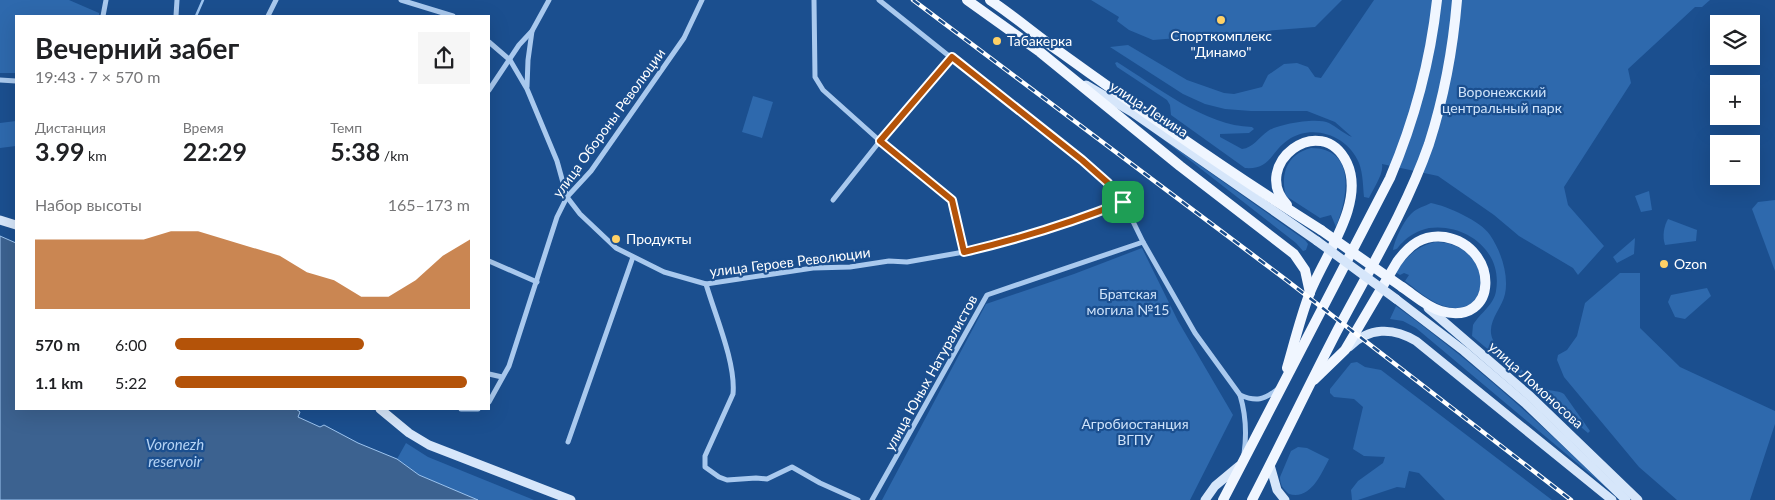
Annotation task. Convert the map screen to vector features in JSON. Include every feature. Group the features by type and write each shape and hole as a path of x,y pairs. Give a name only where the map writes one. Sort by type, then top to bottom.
{"main road":[{"name":"улица Ленина","path":"967,0 1070,76 1132,112 1396,299 1464,351 1525,403 1626,500"},
{"name":"улица Ленина","path":"990,0 1180,137 1321,230 1402,287 1432,308 1440,311 1458,312 1469,310 1477,304 1484,294 1487,280 1485,270 1474,252 1461,242 1440,237 1418,241 1407,249 1397,262 1345,350 1328,369 1311,383"},
{"path":"1223,500 1317,320 1403,146 1419,102 1428,65 1437,0"},
{"path":"1252,500 1382,247 1428,145 1449,69 1457,0"},
{"path":"1040,52 1046,42"},
{"path":"1070,76 1180,166 1294,254 1305,270 1310,293"},
{"path":"1281,386 1310,293 1339,232 1350,200 1350,174 1347,163 1334,147 1324,143 1306,142 1298,144 1284,156 1280,164 1277,188 1281,198 1294,213"},
{"path":"0,220 15,225"},
{"name":"улица Ломоносова","path":"1412,294 1530,396 1638,500"},
{"path":"1345,350 1364,334 1375,331 1396,332 1406,335 1431,353 1612,500"},
{"path":"381,410 409,433 429,445 571,500"},
{"path":"1205,500 1215,486 1242,462"},
{"path":"1270,466 1280,499"}],"street":[{"path":"103,15 106,0"},
{"path":"176,15 177,0"},
{"path":"268,15 276,0"},
{"path":"401,0 450,15"},
{"path":"490,89 519,45 532,30 549,0"},
{"name":"улица Обороны Революции","path":"490,400 509,366 557,217 567,198 591,171 684,38 702,0"},
{"path":"814,0 815,77 823,90 880,141 952,200 964,252"},
{"path":"879,0 1082,160 1108,183 1123,202 1143,242 1195,334 1240,395 1245,411 1246,427 1242,462"},
{"path":"527,89 532,30"},
{"name":"улица Героев Революции","path":"490,43 510,60 527,89 557,160 567,198 580,214 616,248 664,272 706,284 813,268 850,267 889,261 907,262 964,252 1063,226 1123,202"},
{"path":"834,200 880,141 952,57"},
{"path":"0,80 15,81"},
{"name":"улица Юных Натуралистов","path":"872,500 987,295 1143,242"},
{"path":"568,442 633,257"},
{"path":"490,261 537,282"},
{"path":"706,284 730,360 734,383 733,394 705,456 705,467 727,480 767,479 792,467 820,483 858,500"},
{"path":"490,374 502,377"},
{"path":"1240,395 1250,400 1259,400 1281,386"}],"green space":[{"path":"0,0 69,0 99,13 99,15 15,15 15,73 0,73"},
{"name":"Спорткомплекс \"Динамо\"","path":"1091,0 1342,0 1315,27 1153,40 1129,30 1117,21 1119,17"},
{"name":"Воронежский центральный парк","path":"1374,0 1710,0 1702,7 1695,7 1628,69 1631,83 1564,187 1568,205 1604,246 1578,275 1573,268 1519,236 1494,215 1438,176 1382,164 1380,177 1369,198 1364,197 1361,171 1354,154 1338,139 1329,135 1308,133 1298,135 1282,144 1266,163 1254,168 1245,168 1171,115 1170,105 1167,100 1117,67 1115,63 1117,62 1164,93 1199,112 1234,125 1252,127 1254,129 1249,133 1220,134 1220,137 1242,149 1249,147 1273,128 1307,121 1329,123 1352,137 1335,122 1307,111 1251,111 1225,109 1205,104 1183,94 1110,47 1128,45 1187,80 1224,93 1234,94 1262,87 1268,75 1284,64 1297,63 1308,67 1315,77 1321,78"},
{"path":"753,96 773,102 762,138 742,132"},
{"path":"15,121 15,146 0,148 0,123"},
{"path":"1160,137 1305,240 1308,244 1306,250 1303,251 1296,243"},
{"path":"1311,148 1326,150 1336,156 1342,165 1345,177 1344,202 1336,227 1331,215 1320,218 1286,196 1284,180 1287,166 1296,155"},
{"path":"1649,191 1652,210 1641,212 1635,196"},
{"path":"1775,200 1775,271 1752,209 1758,202"},
{"path":"1431,203 1446,207 1463,215 1486,230 1490,235 1501,256 1506,279 1505,294 1492,322 1491,334 1493,340 1527,375 1549,390 1564,394 1590,431 1588,433 1472,336 1473,325 1493,301 1496,291 1497,277 1494,264 1488,252 1479,243 1468,235 1456,230 1429,228 1421,230 1404,240 1393,250 1400,230 1409,216 1416,210"},
{"path":"1668,219 1697,230 1696,241 1665,245 1664,231"},
{"path":"1635,238 1634,254 1617,263 1613,257"},
{"path":"1435,242 1454,245 1468,254 1477,265 1480,291 1474,301 1463,307 1448,307 1436,303 1405,281 1409,275 1404,273 1400,275 1395,272 1412,253"},
{"path":"1142,248 1178,321 1233,415 1190,500 882,500 986,304"},
{"path":"1620,273 1640,273 1640,328 1680,367 1775,411 1775,424 1750,500 1677,500 1639,467 1564,377 1557,360 1558,355 1567,350 1577,336 1585,303"},
{"path":"1707,288 1711,296 1685,319 1675,317 1668,302 1671,295"},
{"path":"1396,306 1452,349 1505,394 1608,489 1416,328 1403,321 1390,319"},
{"path":"1357,362 1365,367 1381,370 1552,500 1445,500 1419,473 1409,471 1405,488 1397,487 1358,500 1352,500 1351,490 1358,481 1383,463 1385,457 1364,456 1353,449 1363,407 1354,399 1334,397 1330,393 1330,389 1351,363"},
{"path":"406,443 428,457 534,500 478,500 419,475 397,459"},
{"path":"1298,447 1307,448 1329,459 1319,478 1309,490 1297,495 1289,494 1282,487 1280,477 1291,451"}],"water":[{"name":"Voronezh reservoir","path":"0,236 15,243 15,410 297,410 300,412 298,417 320,427 324,425 358,443 397,459 419,475 478,500 0,500"}],"waterway":[{"path":"196,15 203,0"}],"railway":[{"path":"913,0 1285,279 1571,500"}],"place":[{"name":"Спорткомплекс \"Динамо\"","path":"1221,20"},
{"name":"Табакерка","path":"997,41"},
{"name":"Продукты","path":"616,239"},
{"name":"Ozon","path":"1664,264"}],"route":[{"path":"952,57 1082,160 1108,183 1123,202 1063,226 964,252 952,200 880,141 952,57"}],"park label":[{"name":"Братская могила №15","path":"1128,302"},
{"name":"Агробиостанция ВГПУ","path":"1135,432"}]}
